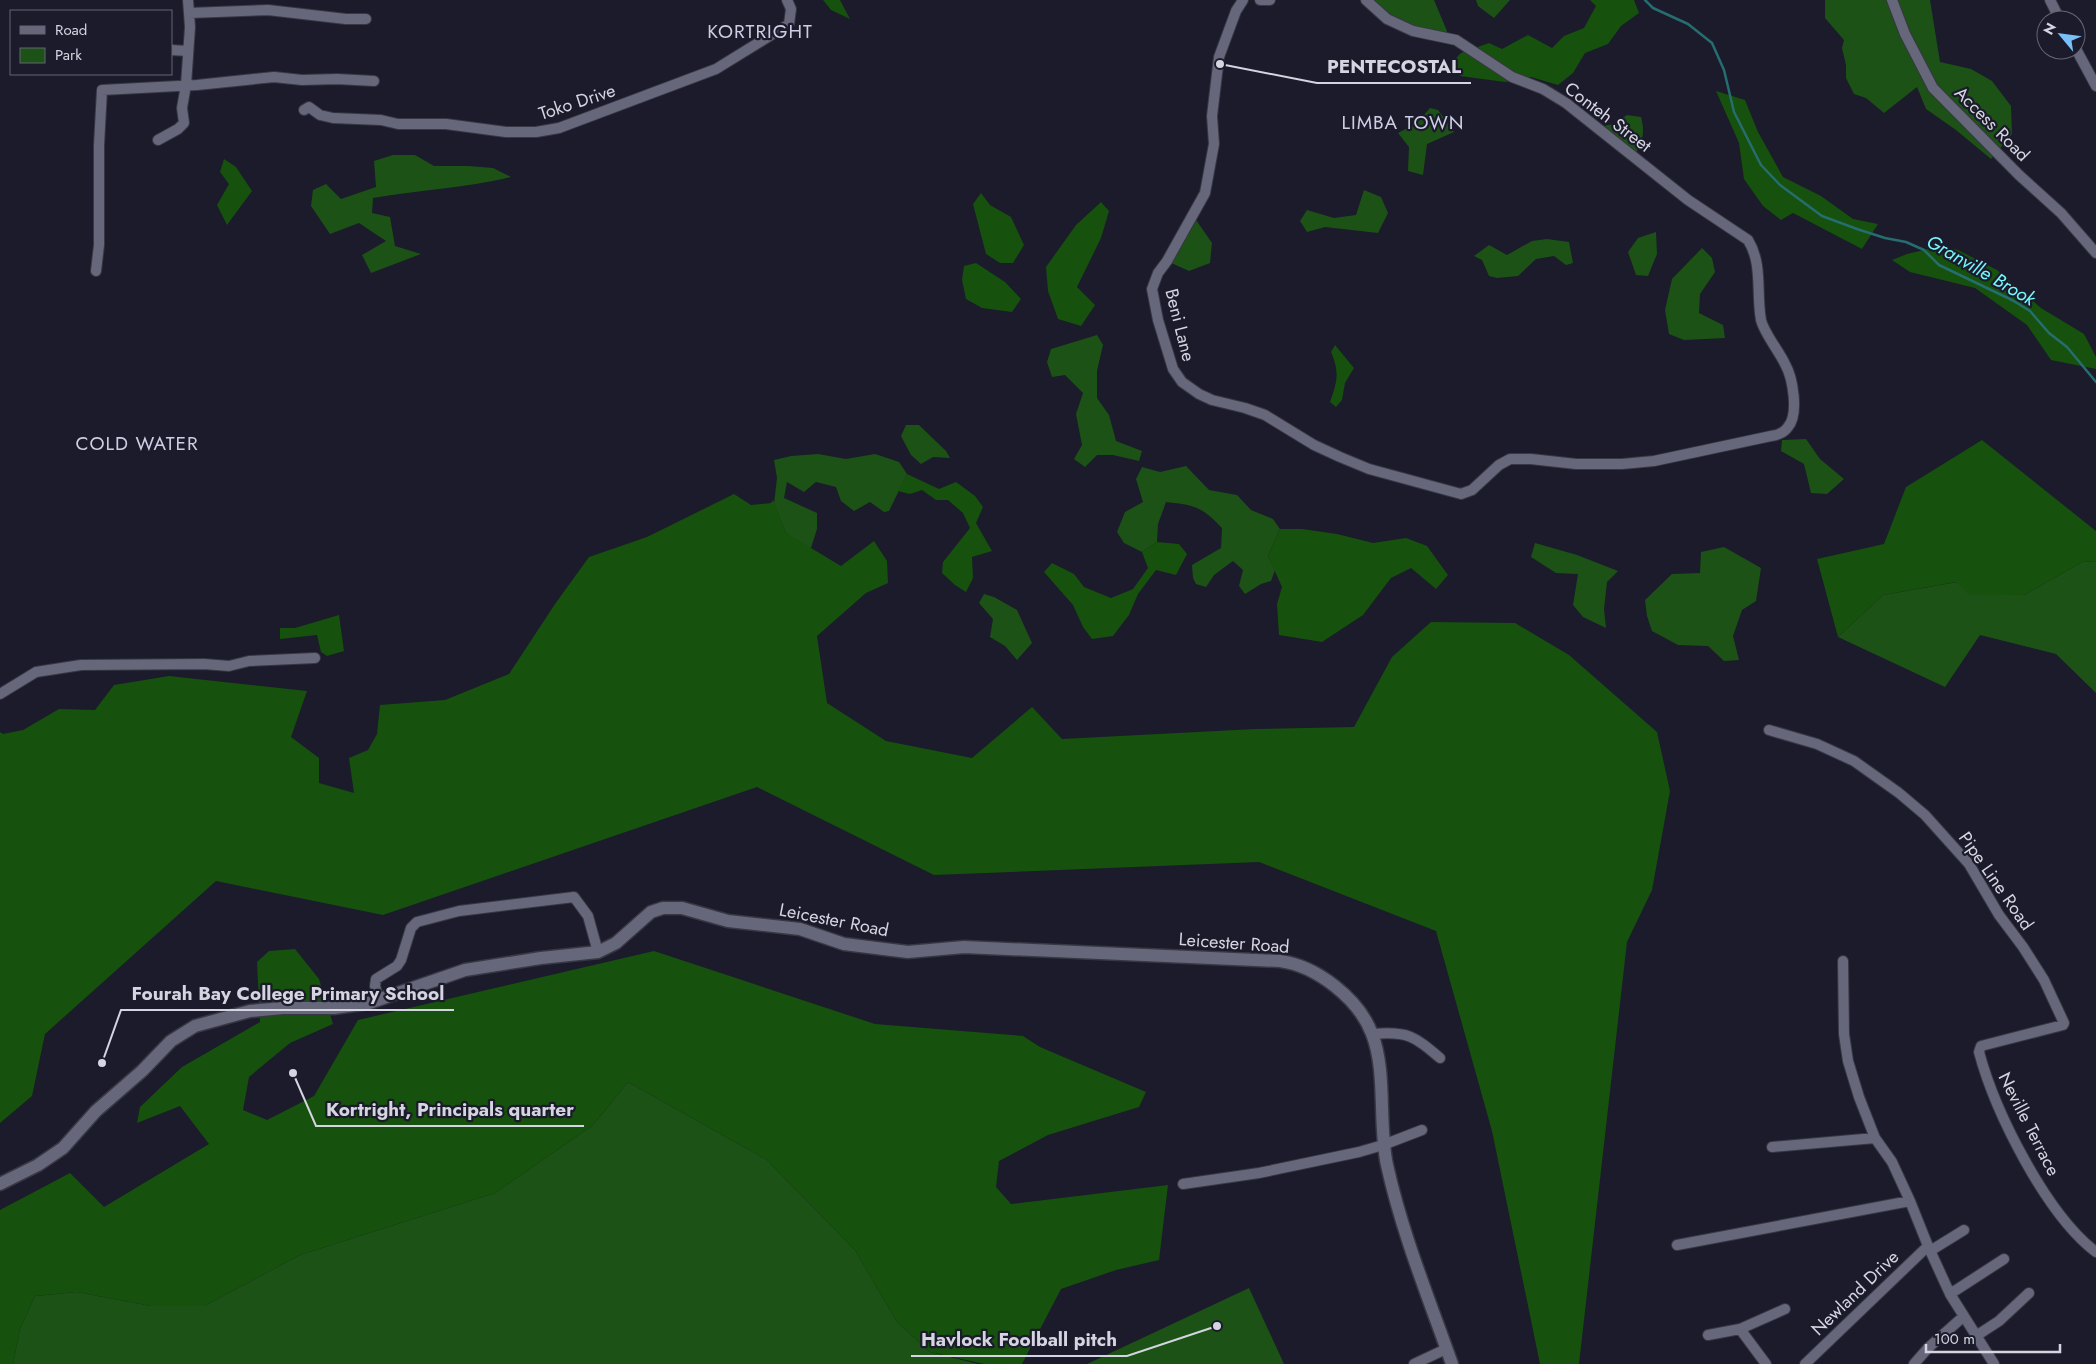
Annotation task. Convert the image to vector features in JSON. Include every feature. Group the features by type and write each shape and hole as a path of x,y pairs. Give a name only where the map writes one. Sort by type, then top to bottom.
{"street":[{"path":"158,140 178,129 184,123 182,108 186,85 188,51 188,0"},
{"name":"Toko Drive","path":"304,110 309,107 320,115 340,119 381,120 398,124 446,124 497,131 536,132 559,128 716,69 789,24 791,9 787,0"},
{"name":"Beni Lane","path":"1243,0 1236,10 1219,57 1212,116 1214,144 1205,193 1167,261 1158,273 1152,289 1158,320 1173,369 1182,382 1199,394 1212,400 1265,415 1314,445 1369,469 1452,493 1467,493 1499,465 1510,459 1531,459 1576,464 1622,464 1654,461 1780,434 1788,428 1794,416 1793,392 1786,366 1761,322"},
{"path":"1260,0 1270,0"},
{"name":"Conteh Street","path":"1366,0 1386,19 1413,31 1456,40 1512,77 1543,89 1566,103 1688,200 1748,240 1753,248 1759,274 1761,322"},
{"name":"Access Road","path":"1892,0 1905,34 1933,88 2018,175 2061,213 2096,253"},
{"path":"189,13 268,10 346,20 366,19"},
{"path":"172,50 188,51"},
{"path":"2082,60 2096,86"},
{"path":"96,271 99,245 100,108 102,90 274,77 302,80 337,78 374,81"},
{"path":"0,694 36,672 82,665 204,664 229,666 249,661 316,658"},
{"name":"Pipe Line Road","path":"1769,730 1817,744 1854,761 1899,793 1925,815 1969,864 1999,914 2023,947"},
{"path":"379,1000 375,986 376,979 397,966 401,960 410,928 417,922 459,912 574,897 588,916 598,952"},
{"name":"Leicester Road","path":"0,1184 63,1148 96,1112 172,1041 195,1026 250,1011 283,1008 334,1008 379,1000 472,969 541,958 598,952 616,943 651,912 674,907 728,922 800,930 844,944 908,952 957,947 1280,961 1302,966 1337,989 1360,1012 1373,1034 1380,1079 1383,1145 1398,1206 1452,1364"},
{"name":"Neville Terrace","path":"2023,947 2048,988 2064,1022 2063,1025 1981,1046 1979,1052 1990,1088 2038,1182 2060,1216 2080,1239 2096,1252"},
{"path":"1842,961 1844,1024 1848,1061 1858,1097 1875,1138 1892,1162 1910,1200 1950,1294 1994,1364"},
{"path":"1373,1034 1399,1032 1425,1045 1440,1058"},
{"path":"1183,1184 1260,1173 1383,1145 1422,1130"},
{"path":"1772,1147 1875,1138"},
{"path":"1677,1245 1910,1200"},
{"name":"Newland Drive","path":"1805,1364 1929,1248 1964,1230"},
{"path":"1950,1294 2004,1259"},
{"path":"1976,1336 2004,1316 2030,1293"},
{"path":"1708,1335 1740,1328 1785,1309"},
{"path":"1914,1364 1928,1348 1964,1316"},
{"path":"1740,1328 1766,1364"},
{"path":"1414,1364 1446,1349"}],"green space":[{"path":"823,0 840,0 850,19 831,10"},
{"path":"1366,0 1434,0 1447,31 1445,38 1413,31"},
{"path":"1476,0 1510,0 1494,18 1478,6"},
{"path":"1590,0 1634,0 1639,13 1621,26 1608,44 1585,53 1573,73 1558,85 1531,77 1505,82 1460,76 1454,60 1461,53 1489,43 1502,49 1528,35 1552,48 1564,36 1584,28 1596,6"},
{"path":"1825,0 1930,0 1940,62 1971,69 1992,81 2011,106 2012,134 1991,159 1956,130 1926,109 1917,87 1884,113 1866,98 1854,94 1846,78 1846,65 1842,48 1844,40 1825,18"},
{"path":"1716,91 1745,100 1758,132 1783,177 1821,196 1853,219 1878,224 1862,249 1793,213 1781,220 1763,206 1744,179 1739,143"},
{"path":"1430,108 1438,110 1454,132 1427,144 1423,175 1408,171 1409,147 1398,133 1417,123"},
{"path":"1627,115 1641,117 1643,136 1636,153 1598,127 1614,124"},
{"path":"393,155 415,155 434,166 493,168 511,177 476,184 373,198 372,213 390,217 395,246 421,254 371,273 362,255 386,241 359,223 330,234 311,206 313,190 326,184 341,199 376,187 374,161"},
{"path":"224,159 236,167 252,191 227,225 217,205 229,184 220,172"},
{"path":"1364,190 1381,197 1388,213 1378,233 1325,227 1307,232 1300,221 1307,210 1334,218 1356,215"},
{"path":"981,193 990,205 1011,217 1024,245 1013,263 1000,263 986,254 973,204"},
{"path":"1101,202 1109,211 1101,238 1077,287 1095,305 1081,326 1058,319 1048,291 1046,267 1076,225"},
{"path":"1192,214 1212,243 1210,263 1189,271 1167,261"},
{"path":"1656,232 1657,254 1648,276 1636,275 1628,252 1638,238"},
{"path":"1547,239 1569,242 1573,263 1566,265 1554,256 1536,259 1518,276 1497,278 1489,276 1482,260 1474,256 1489,245 1507,255 1532,241"},
{"path":"1941,246 1958,250 1997,270 2041,308 2084,334 2096,357 2096,369 2051,360 2027,325 1975,288 1910,272 1892,260 1907,254"},
{"path":"1702,248 1712,258 1715,272 1700,294 1699,313 1723,325 1725,338 1684,340 1669,334 1665,310 1672,279"},
{"path":"976,263 1005,282 1021,299 1012,312 982,308 966,299 962,280 964,266"},
{"path":"1097,335 1103,345 1097,371 1097,398 1109,415 1116,441 1142,451 1139,461 1113,455 1097,455 1085,467 1074,459 1082,445 1076,414 1083,393 1065,375 1052,377 1047,362 1051,349"},
{"path":"1335,345 1354,368 1345,383 1342,400 1336,407 1330,402 1336,377 1336,366 1331,352"},
{"path":"906,425 919,425 946,451 950,458 933,457 921,464 911,455 901,436"},
{"path":"1806,439 1820,459 1844,479 1827,494 1811,493 1804,464 1781,451 1782,440"},
{"path":"1982,440 2096,531 2096,561 2082,562 2024,595 1968,594 1956,582 1883,595 1838,637 1817,559 1884,544 1906,487"},
{"path":"818,454 846,459 875,454 899,462 907,474 889,511 884,512 870,502 854,511 841,501 836,487 816,482 804,492 787,482 784,498 817,513 817,529 810,551 786,533 774,504 777,478 774,460 791,456"},
{"path":"1186,466 1209,490 1237,495 1251,510 1273,519 1280,529 1268,556 1275,570 1271,581 1261,584 1245,594 1239,586 1243,570 1233,561 1214,575 1206,587 1196,584 1193,578 1192,565 1221,548 1222,528 1203,511 1184,504 1166,502 1158,524 1157,542 1142,552 1124,543 1117,532 1125,512 1143,502 1136,479 1142,467 1160,472"},
{"path":"907,474 939,489 956,482 975,496 983,507 976,523 992,551 972,557 973,578 966,592 942,573 943,562 970,528 963,513 948,500 936,500 922,490 910,494 898,491"},
{"path":"734,494 751,505 771,503 773,500 786,533 841,566 874,541 887,561 888,583 866,593 817,636 827,703 886,741 972,758 1032,707 1062,739 1255,729 1354,727 1392,657 1431,622 1515,623 1569,655 1657,732 1670,791 1652,890 1627,942 1579,1364 1540,1364 1492,1131 1436,931 1259,862 934,875 757,787 383,915 216,881 45,1034 32,1096 0,1123 0,732 3,734 23,730 59,709 95,710 114,685 169,676 307,691 291,737 319,758 319,783 354,793 349,758 368,750 377,734 380,705 445,700 509,674 555,604 589,557 647,537"},
{"path":"1280,529 1302,529 1337,534 1373,543 1406,538 1427,546 1448,575 1436,589 1411,568 1391,578 1363,615 1322,642 1279,635 1277,604 1282,587 1268,556"},
{"path":"1157,542 1179,544 1187,554 1176,575 1156,570 1138,594 1129,615 1113,636 1092,639 1083,627 1073,605 1044,572 1052,563 1074,574 1084,587 1111,598 1133,589 1148,568 1142,552"},
{"path":"1535,543 1577,555 1618,571 1607,582 1604,609 1606,628 1583,617 1573,605 1578,574 1556,573 1531,557"},
{"path":"1724,547 1761,568 1756,601 1742,610 1733,636 1739,660 1724,661 1708,646 1678,645 1652,631 1647,616 1645,600 1672,574 1700,573 1701,552"},
{"path":"2096,561 2096,693 2056,654 1980,635 1945,687 1838,637 1883,595 1957,582 2024,595 2082,562"},
{"path":"984,594 994,597 1017,610 1032,643 1017,660 1005,646 990,637 993,619 979,603"},
{"path":"339,615 344,651 327,656 321,652 317,635 280,639 280,628 295,628"},
{"path":"295,949 319,979 333,1024 290,1043 249,1077 243,1110 267,1120 314,1096 358,1020 654,951 875,1024 1023,1036 1040,1047 1146,1092 1139,1107 1048,1135 999,1161 996,1187 1011,1204 1168,1185 1159,1260 1116,1270 1061,1289 1022,1364 984,1364 930,1352 897,1322 855,1250 767,1160 628,1082 593,1125 495,1193 300,1255 204,1306 151,1306 77,1292 35,1296 20,1329 13,1364 0,1364 0,1210 70,1173 104,1207 209,1144 180,1106 137,1123 140,1107 182,1067 260,1022 257,962 269,951"},
{"path":"628,1082 767,1160 855,1250 897,1322 930,1352 978,1364 13,1364 20,1329 35,1296 77,1292 151,1306 204,1306 300,1255 495,1193 593,1125"},
{"path":"1249,1288 1284,1364 1087,1364"}],"waterway":[{"name":"Granville Brook","path":"1645,0 1653,8 1688,24 1712,43 1724,70 1734,112 1761,165 1780,185 1822,216 1885,238 1906,242 1924,250 1939,265 2012,300 2030,311 2049,333 2067,347 2096,382"}],"place":[{"name":"PENTECOSTAL","path":"1220,64"},
{"name":"Fourah Bay College Primary School","path":"102,1063"},
{"name":"Kortright, Principals quarter","path":"293,1073"},
{"name":"Havlock Foolball pitch","path":"1217,1326"}],"district":[{"name":"KORTRIGHT","path":"760,31"},
{"name":"LIMBA TOWN","path":"1403,122"},
{"name":"COLD WATER","path":"137,443"}]}
